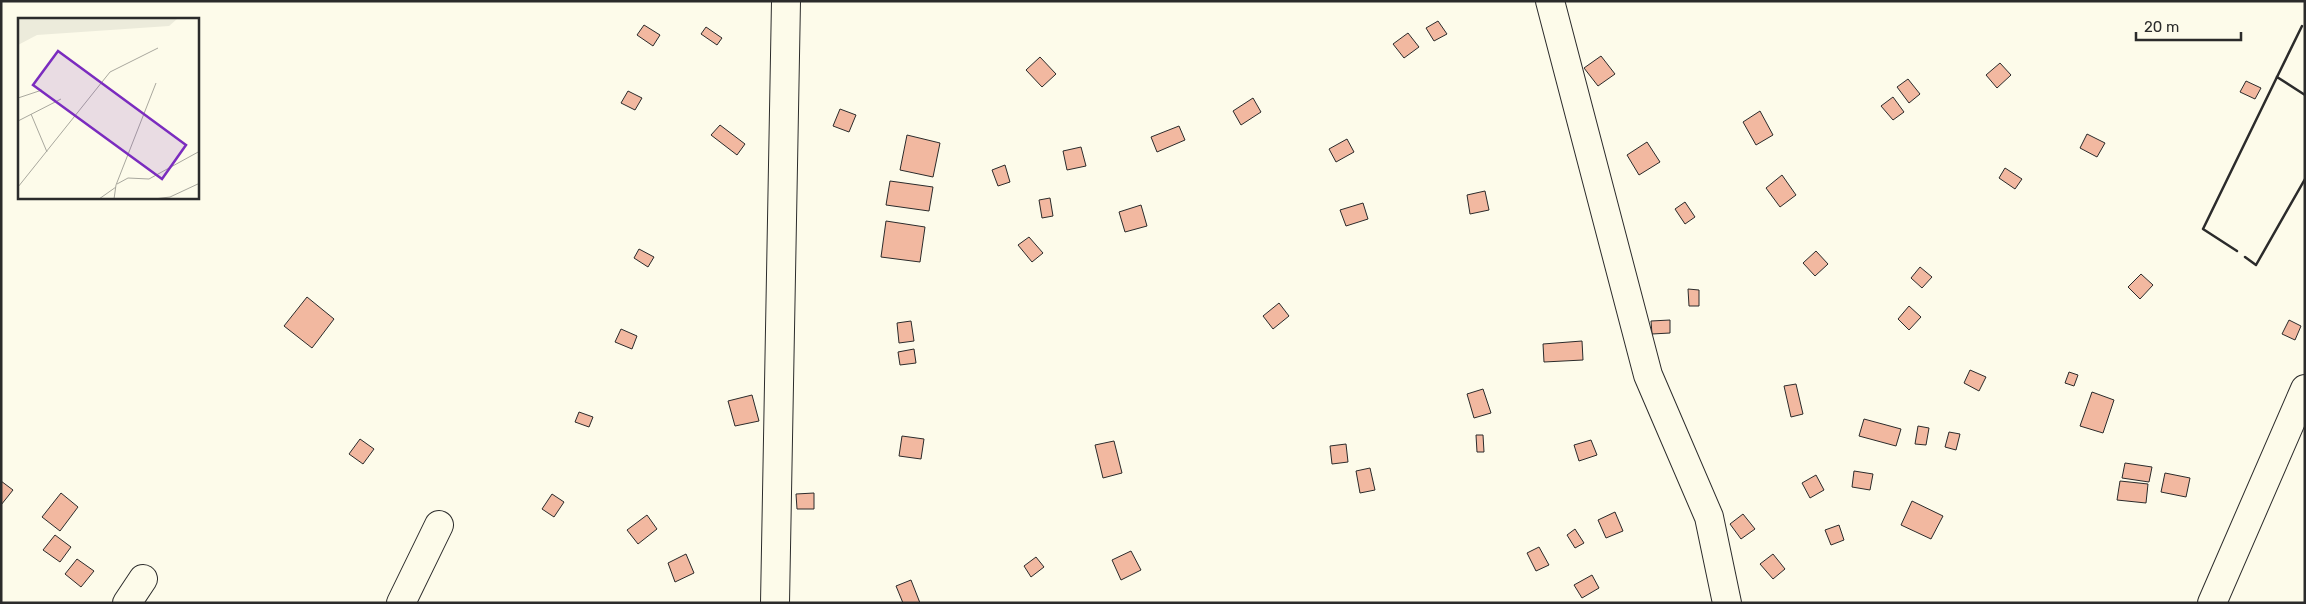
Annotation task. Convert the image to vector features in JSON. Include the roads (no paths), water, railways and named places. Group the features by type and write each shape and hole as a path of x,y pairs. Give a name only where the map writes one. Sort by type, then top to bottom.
{"street":[{"path":"775,603 786,1"},
{"path":"1550,1 1648,375 1709,517 1727,603"},
{"path":"2212,603 2305,389"},
{"path":"401,603 439,525"},
{"path":"127,603 143,579"}]}
